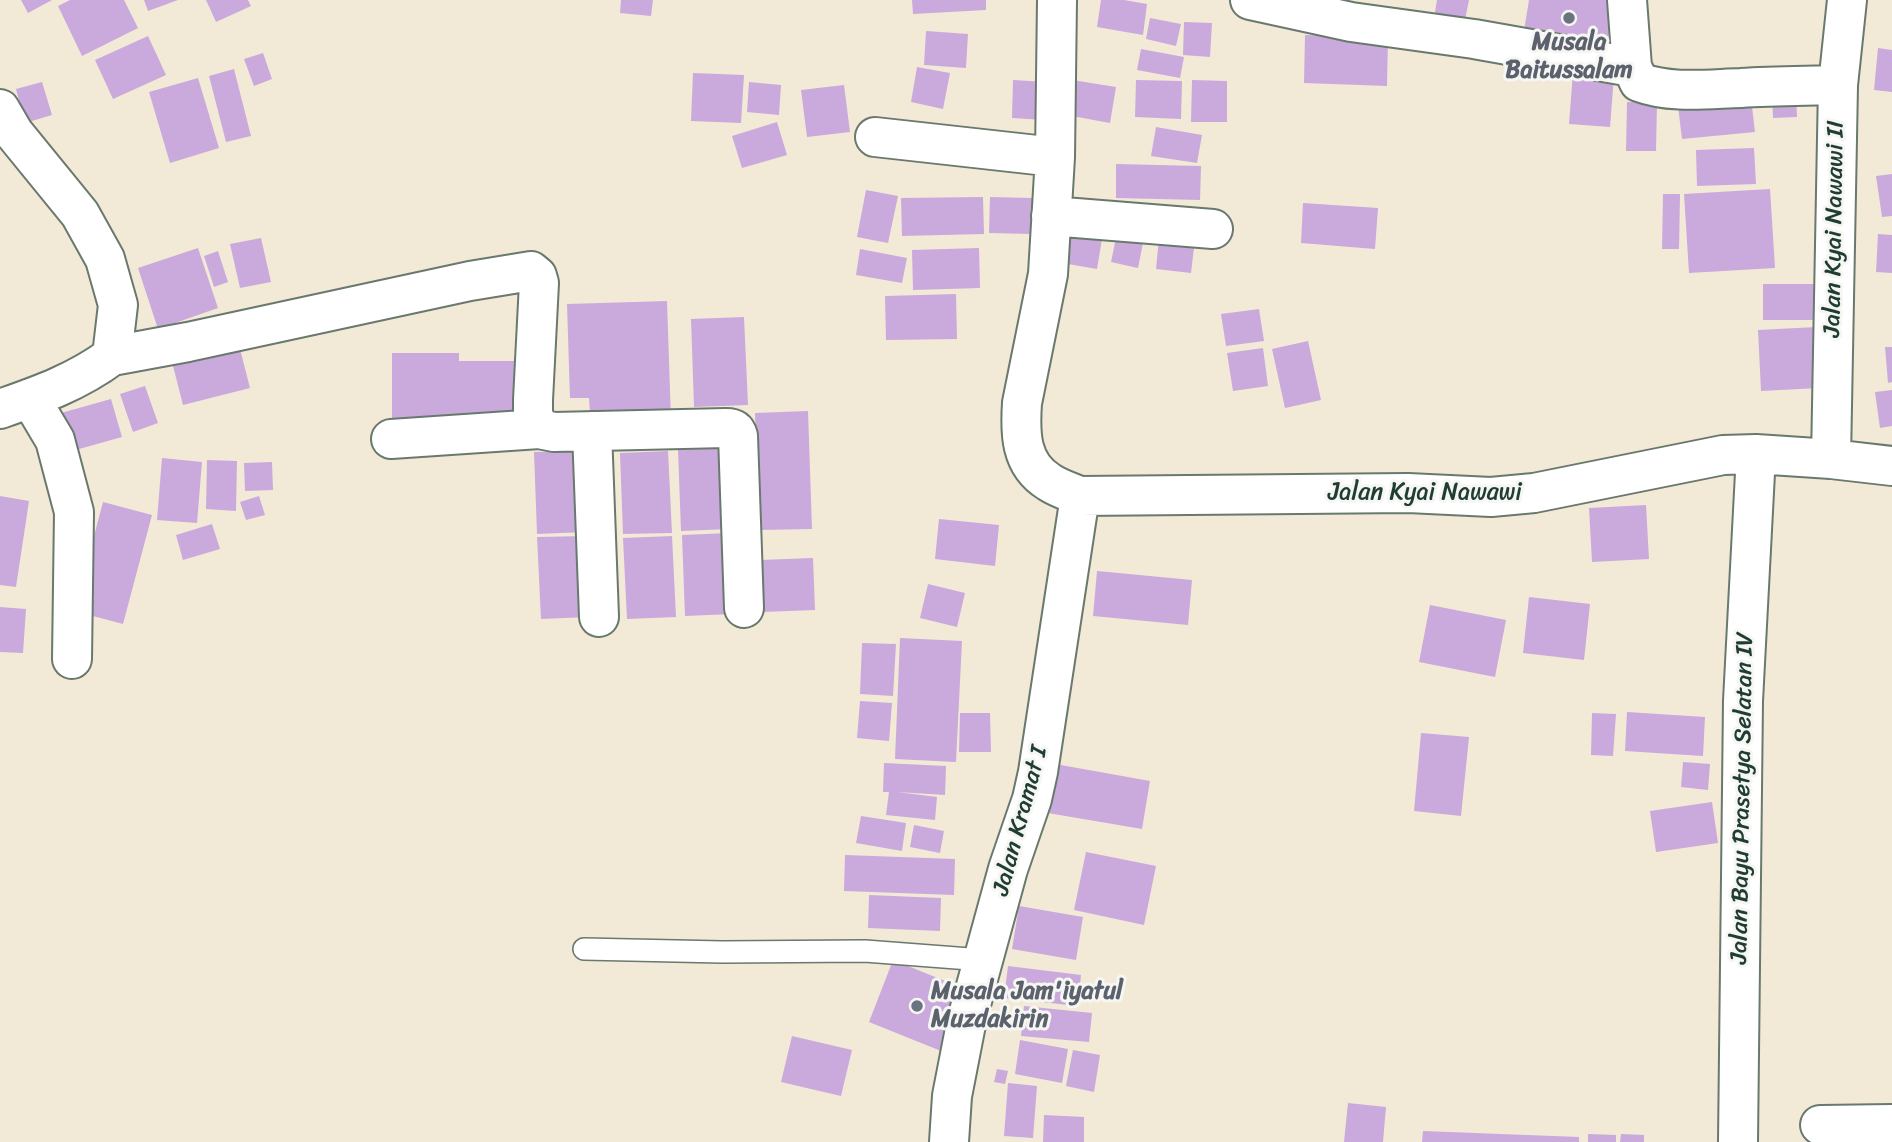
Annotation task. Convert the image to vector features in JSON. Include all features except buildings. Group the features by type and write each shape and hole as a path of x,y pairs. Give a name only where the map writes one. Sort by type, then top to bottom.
{"street":[{"path":"1057,0 1055,157 1048,274 1020,424 1022,445 1032,468 1048,482 1080,496"},
{"path":"1250,0 1350,22 1475,39 1632,67"},
{"path":"1627,0 1632,67 1639,82 1666,89 1695,90 1838,85"},
{"name":"Jalan Kyai Nawawi II","path":"1831,459 1838,85 1847,0"},
{"path":"0,109 14,133 80,214 104,260 118,305 111,356"},
{"path":"875,137 1055,157"},
{"path":"1051,216 1213,229"},
{"path":"72,659 74,512 55,440 15,404 90,372 111,356 470,281 531,271 537,276 539,283 533,400 535,422 539,429"},
{"path":"391,439 539,429 554,432 732,428 738,436 744,608"},
{"path":"592,431 599,617"},
{"name":"Jalan Kyai Nawawi","path":"1080,496 1408,493 1492,497 1534,493 1723,455 1756,454 1892,466"},
{"name":"Jalan Bayu Prasetya Selatan IV","path":"1738,1142 1743,701 1756,454"},
{"name":"Jalan Kramat I","path":"949,1142 952,1096 967,1019 1038,772 1080,496"},
{"path":"1820,1125 1892,1124"}],"lane":[{"path":"584,949 865,951 983,960"}],"place":[{"name":"Musala Baitussalam","path":"1569,18"},
{"name":"Musala Jam'iyatul Muzdakirin","path":"917,1006"}]}
